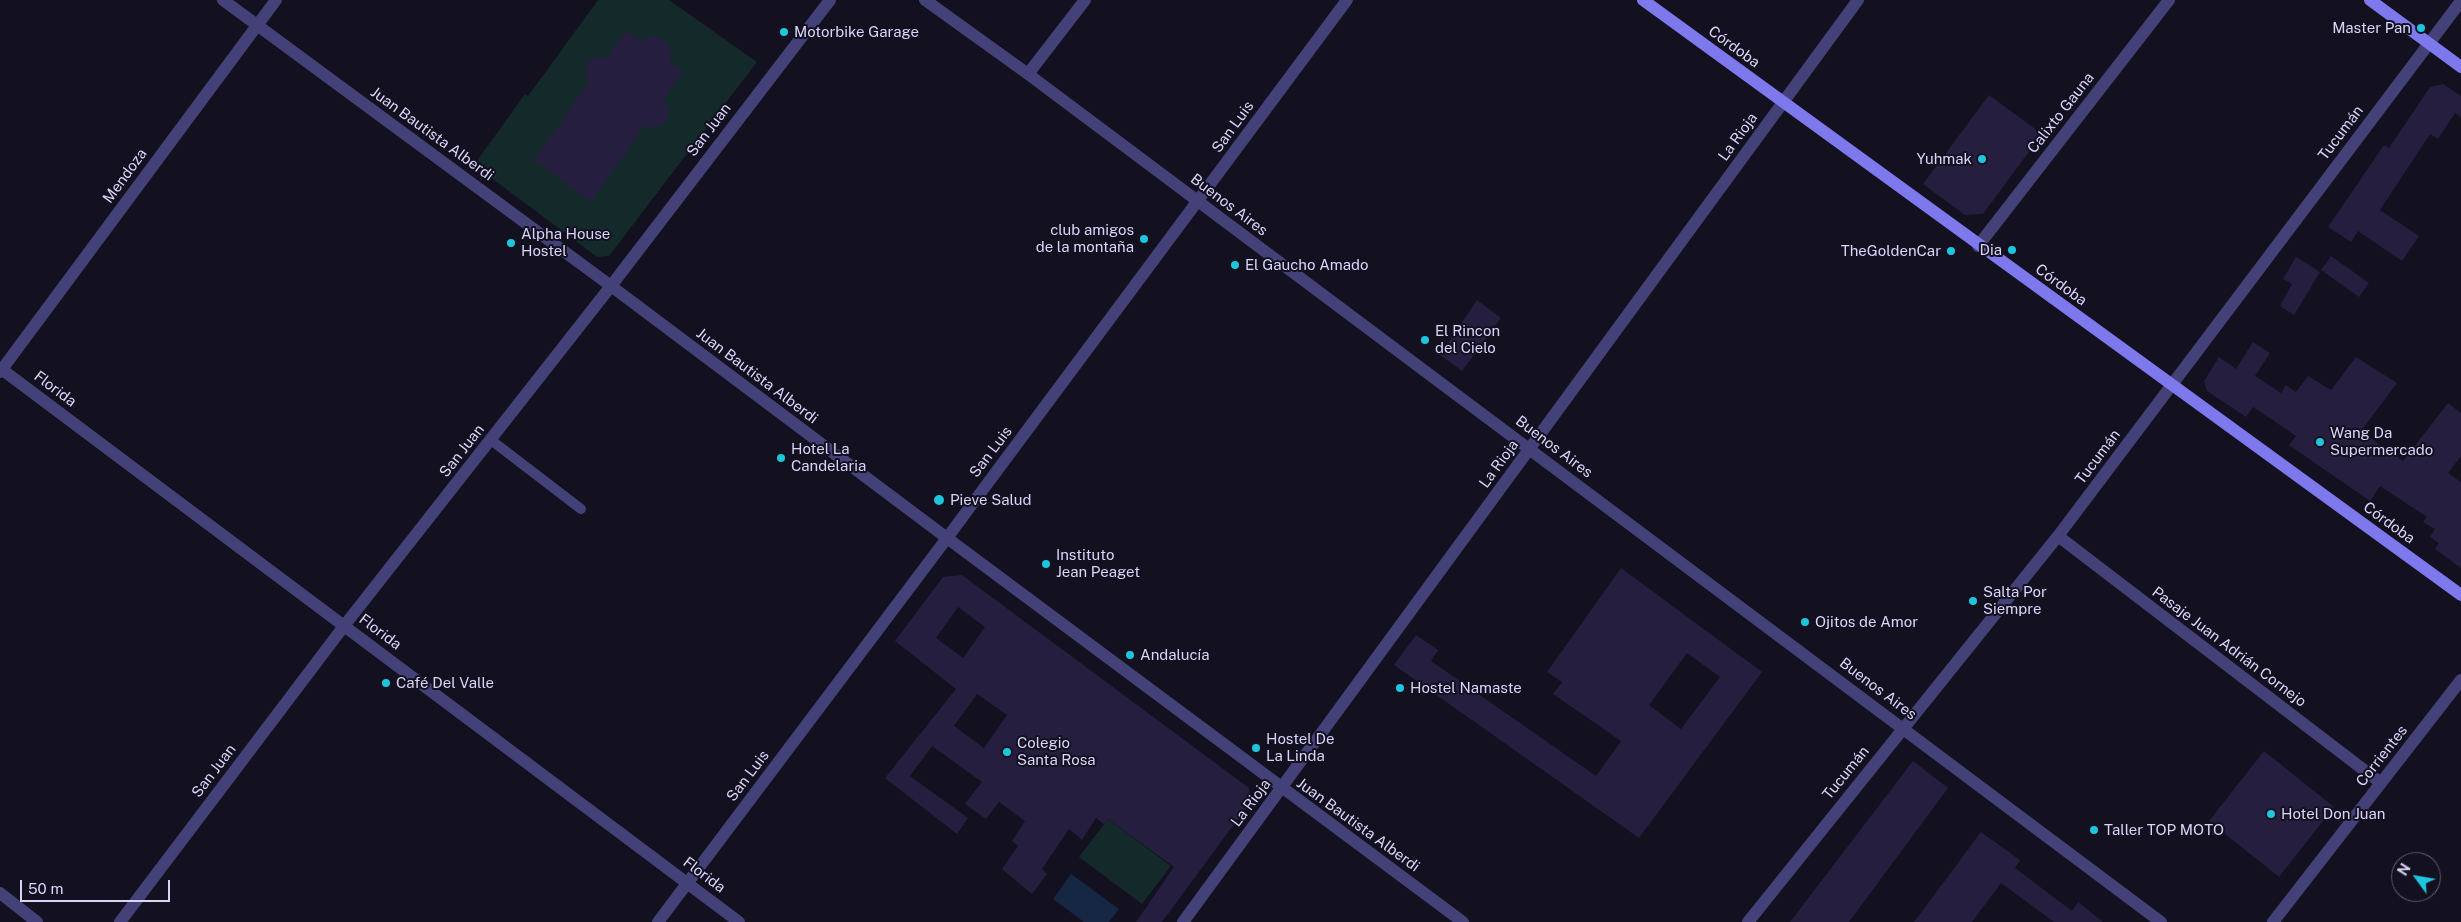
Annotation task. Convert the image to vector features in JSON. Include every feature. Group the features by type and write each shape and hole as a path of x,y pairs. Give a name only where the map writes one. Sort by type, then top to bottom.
{"main road":[{"name":"Córdoba","path":"1643,0 1978,246 2173,385 2461,595"},
{"path":"2370,0 2461,67"}],"street":[{"name":"Juan Bautista Alberdi","path":"223,0 611,286 1282,789 1463,922"},
{"name":"Mendoza","path":"1,370 276,0"},
{"name":"San Juan","path":"120,922 344,626 611,286 830,0"},
{"name":"Buenos Aires","path":"925,0 1028,74 2161,922"},
{"path":"1028,74 1084,0"},
{"name":"San Luis","path":"658,922 947,538 1347,0"},
{"name":"La Rioja","path":"1183,922 1858,0"},
{"name":"Calixto Gauna","path":"1978,246 2169,0"},
{"name":"Tucumán","path":"1748,922 2058,536 2461,1"},
{"name":"Florida","path":"1,370 740,922"},
{"name":"Pasaje Juan Adrián Cornejo","path":"2058,536 2381,784"},
{"name":"Corrientes","path":"2273,922 2461,680"},
{"path":"0,893 38,922"}],"lane":[{"path":"491,440 581,509"}],"green space":[{"path":"598,0 669,0 757,62 609,256 597,257 474,165 525,94 528,96"},
{"path":"1108,819 1171,866 1142,904 1079,857"}],"water":[{"path":"1071,874 1119,909 1109,922 1084,922 1053,899"}],"building":[{"path":"626,31 640,41 653,36 663,39 669,46 671,63 683,72 664,99 669,110 667,120 656,128 644,126 591,202 534,160 589,82 585,72 587,63 596,56 607,58"},
{"path":"2443,84 2461,96 2461,117 2455,113 2438,139 2430,134 2380,210 2419,236 2402,261 2358,231 2351,242 2328,227 2384,145 2389,148 2430,87"},
{"name":"Yuhmak","path":"1989,95 2042,134 1983,214 1965,215 1923,184"},
{"path":"2331,256 2369,283 2359,297 2321,270"},
{"path":"2296,257 2320,272 2294,315 2280,306 2292,284 2283,279"},
{"path":"1477,300 1501,318 1462,371 1440,355"},
{"path":"2253,342 2270,353 2255,376 2281,393 2286,385 2296,392 2308,376 2331,390 2356,357 2397,383 2361,431 2403,461 2448,403 2461,413 2461,456 2448,473 2461,482 2461,568 2435,549 2439,543 2430,537 2435,529 2423,522 2427,517 2380,486 2370,501 2289,445 2296,436 2274,421 2253,407 2246,417 2207,391 2204,381 2219,357 2236,369"},
{"path":"1621,568 1762,672 1639,838 1394,665 1416,635 1438,650 1431,661 1596,776 1621,741 1553,694 1562,682 1547,672","holes":["1687,653 1720,677 1681,729 1649,705"]},
{"name":"Colegio Santa Rosa","path":"962,575 1249,788 1251,801 1162,922 1136,922 1174,867 1108,819 1104,824 1096,818 1082,840 1069,829 1042,869 1047,874 1032,894 1002,869 1018,846 1012,841 1025,821 999,802 986,819 965,804 982,782 932,746 910,776 968,818 957,834 885,778 956,689 895,641 943,577","holes":["958,607 985,627 963,658 936,638","977,694 1007,715 984,748 954,726"]},
{"name":"Hotel Don Juan","path":"2264,751 2334,807 2279,877 2209,821"},
{"path":"1913,761 1948,788 1849,922 1790,922"},
{"path":"1981,832 2020,860 2015,868 2072,911 2078,902 2103,922 2054,922 2001,883 1972,922 1914,922"}],"place":[{"name":"Master Pan","path":"2421,28"},
{"name":"Motorbike Garage","path":"784,32"},
{"name":"Yuhmak","path":"1982,159"},
{"name":"club amigos de la montaña","path":"1144,239"},
{"name":"Alpha House Hostel","path":"511,243"},
{"name":"Dia","path":"2012,250"},
{"name":"TheGoldenCar","path":"1951,251"},
{"name":"El Gaucho Amado","path":"1235,265"},
{"name":"El Rincon del Cielo","path":"1425,340"},
{"name":"Wang Da Supermercado","path":"2320,442"},
{"name":"Hotel La Candelaria","path":"781,458"},
{"name":"Pieve Salud","path":"939,500"},
{"name":"Instituto Jean Peaget","path":"1046,564"},
{"name":"Salta Por Siempre","path":"1973,601"},
{"name":"Ojitos de Amor","path":"1805,622"},
{"name":"Andalucía","path":"1130,655"},
{"name":"Café Del Valle","path":"386,683"},
{"name":"Hostel Namaste","path":"1400,688"},
{"name":"Hostel De La Linda","path":"1256,748"},
{"name":"Colegio Santa Rosa","path":"1007,752"},
{"name":"Hotel Don Juan","path":"2271,814"},
{"name":"Taller TOP MOTO","path":"2094,830"}]}
